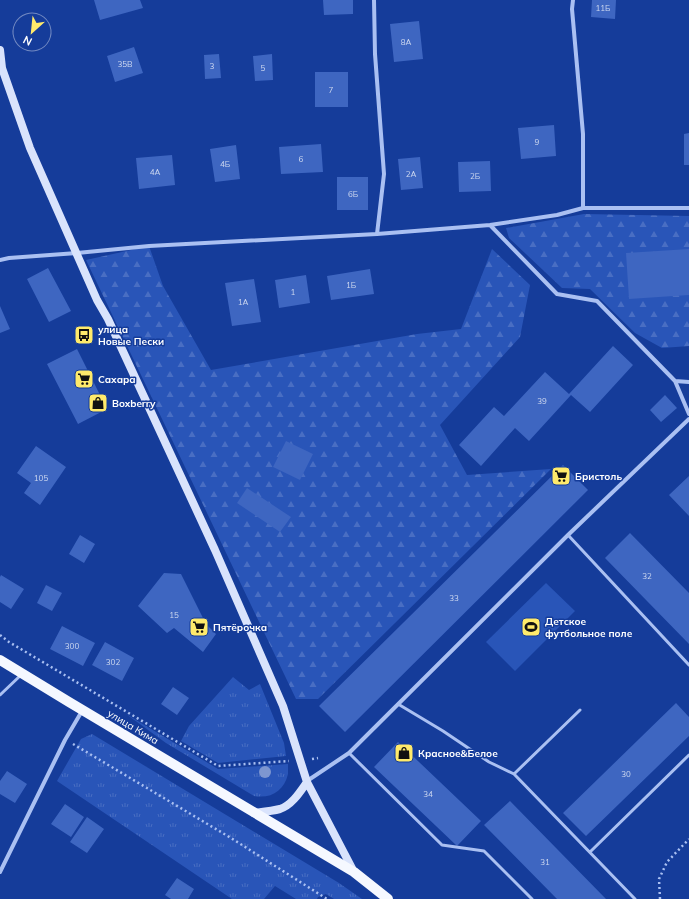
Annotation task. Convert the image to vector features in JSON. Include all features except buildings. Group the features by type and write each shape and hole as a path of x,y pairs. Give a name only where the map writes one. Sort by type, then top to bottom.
{"main road":[{"path":"0,50 2,68 30,148 97,300 108,319 216,550 283,706 307,782 354,872"},
{"name":"улица Кима","path":"0,660 354,872 388,899"},
{"path":"254,813 281,808 291,802 307,782"}],"street":[{"path":"374,0 375,54 384,174 377,234"},
{"path":"573,0 572,9 583,134 583,208"},
{"path":"0,260 148,246 377,234 490,225 557,215 583,208 689,208"},
{"path":"490,225 557,294 597,301 675,382 689,414"},
{"path":"675,382 689,382"},
{"path":"307,782 349,753 568,535 689,419"},
{"path":"0,872 65,740 82,710"}],"lane":[{"path":"568,535 689,664"},
{"path":"0,695 23,674"},
{"path":"398,704 443,731 489,762 514,774 635,899"},
{"path":"514,774 580,710"},
{"path":"349,753 442,845 484,851 532,899"},
{"path":"590,852 689,755"}],"path":[{"path":"0,635 9,642 218,766 318,758"},
{"path":"65,740 231,838 327,899"},
{"path":"660,899 659,879 667,862 689,839"}],"green space":[{"path":"584,214 689,216 689,346 662,348 635,333 590,289 562,288 509,238 506,228"},
{"path":"149,246 163,286 211,370 417,334 461,329 492,249 530,285 520,337 440,425 467,475 551,469 318,699 296,699 86,260"},
{"name":"Детское футбольное поле","path":"546,583 575,611 515,671 486,642"},
{"path":"233,677 249,690 260,684 284,743 286,756 218,763 181,741 189,726"},
{"path":"126,714 218,769 288,764 288,774 286,780 280,789 271,795 260,797 254,796 166,743"},
{"path":"92,734 339,883 362,899 334,899 326,894 318,897 317,899 296,899 275,886 264,899 232,899 57,781 81,739"}],"place":[{"name":"улица Новые Пески","path":"84,335"},
{"name":"Сахара","path":"84,379"},
{"name":"Boxberry","path":"98,403"},
{"name":"Бристоль","path":"561,476"},
{"name":"Пятёрочка","path":"199,627"},
{"name":"Детское футбольное поле","path":"531,627"},
{"name":"Красное&Белое","path":"404,753"}]}
